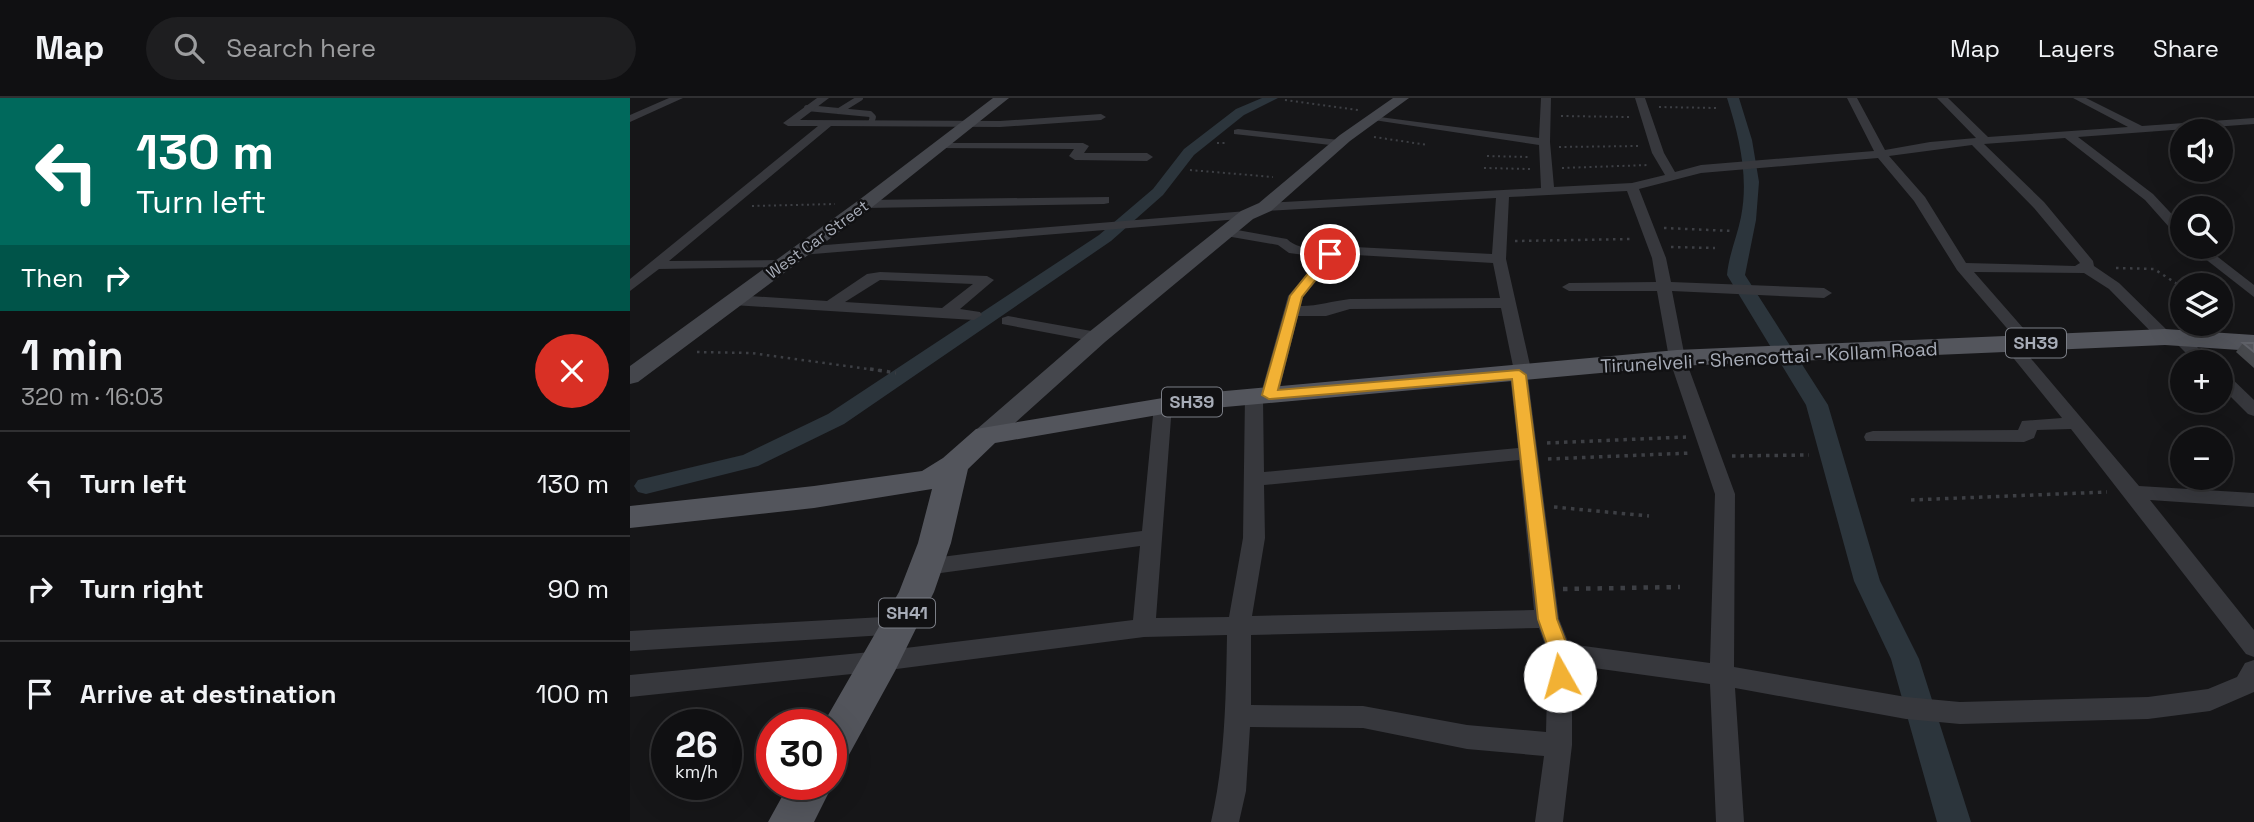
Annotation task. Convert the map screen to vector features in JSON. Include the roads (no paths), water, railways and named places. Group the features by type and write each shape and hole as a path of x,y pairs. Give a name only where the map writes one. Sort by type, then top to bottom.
{"main road":[{"name":"Tirunelveli - Shencottai - Kollam Road","path":"986,435 1163,405 1677,358 2172,337 2254,343"},
{"path":"631,516 929,480 954,464 986,435"},
{"name":"SH41","path":"847,721 901,625 926,567 954,464"},
{"path":"790,822 802,800"}],"street":[{"path":"630,119 678,98"},
{"path":"824,98 788,123 968,124 1101,117"},
{"name":"West Car Street","path":"630,377 865,204 1002,98"},
{"path":"986,435 1097,337 1226,232 1296,180 1345,138 1402,98"},
{"path":"1546,98 1545,154 1548,192"},
{"path":"1852,98 1881,154 1920,200 1940,236 2076,424 2133,492 2254,647"},
{"path":"1942,98 2039,205 2085,260 2085,268"},
{"path":"2078,98 2141,129"},
{"path":"1643,108 1655,146 1668,169"},
{"path":"1377,116 1545,154"},
{"path":"802,251 1256,211 1632,187 1668,169 1773,163 1881,154 1905,148 2254,121"},
{"path":"630,287 830,123"},
{"path":"1238,132 1345,138"},
{"path":"2069,136 2149,197 2170,220"},
{"path":"940,146 1083,146 1075,156 1147,157"},
{"path":"1632,187 1652,238 1665,286 1677,358 1725,494 1722,675 1730,822"},
{"path":"1503,195 1499,258 1521,374 1547,619 1560,653 1559,745 1549,822"},
{"path":"865,204 1104,200"},
{"path":"1226,232 1282,242 1289,249 1330,254"},
{"path":"1225,822 1232,791 1238,716 1239,624 1254,538 1261,396 1296,296 1330,254 1340,249 1499,258"},
{"path":"2212,259 2254,292"},
{"path":"655,265 782,264"},
{"path":"1962,267 2085,268 2114,286 2189,350"},
{"path":"830,306 872,277 987,280 946,313"},
{"path":"1569,287 1665,286 1824,293"},
{"path":"733,300 974,315"},
{"path":"1291,311 1326,311 1332,306 1350,304 1508,303"},
{"path":"1008,321 1097,337"},
{"path":"2233,390 2254,410"},
{"path":"1144,628 1163,405"},
{"path":"1873,437 2024,436 2027,435 2028,425 2076,424"},
{"path":"1256,479 1529,452"},
{"path":"2133,492 2254,500"},
{"path":"926,567 1151,537"},
{"path":"630,686 881,661 1144,628 1547,619"},
{"path":"630,640 901,625"},
{"path":"1560,653 1722,675 1906,708 1961,713 2148,708 2210,699 2251,683"},
{"path":"1238,716 1363,717 1467,737 1559,745"}],"lane":[{"path":"839,111 860,98"},
{"path":"807,108 870,114 873,117 871,123"}],"waterway":[{"path":"646,486 750,461 836,419 1105,238 1158,192 1189,152 1240,112 1272,98"},
{"path":"1733,98 1745,140 1752,182 1749,220 1738,256 1736,275 1817,405 1867,581 1905,659 1954,822"}]}
